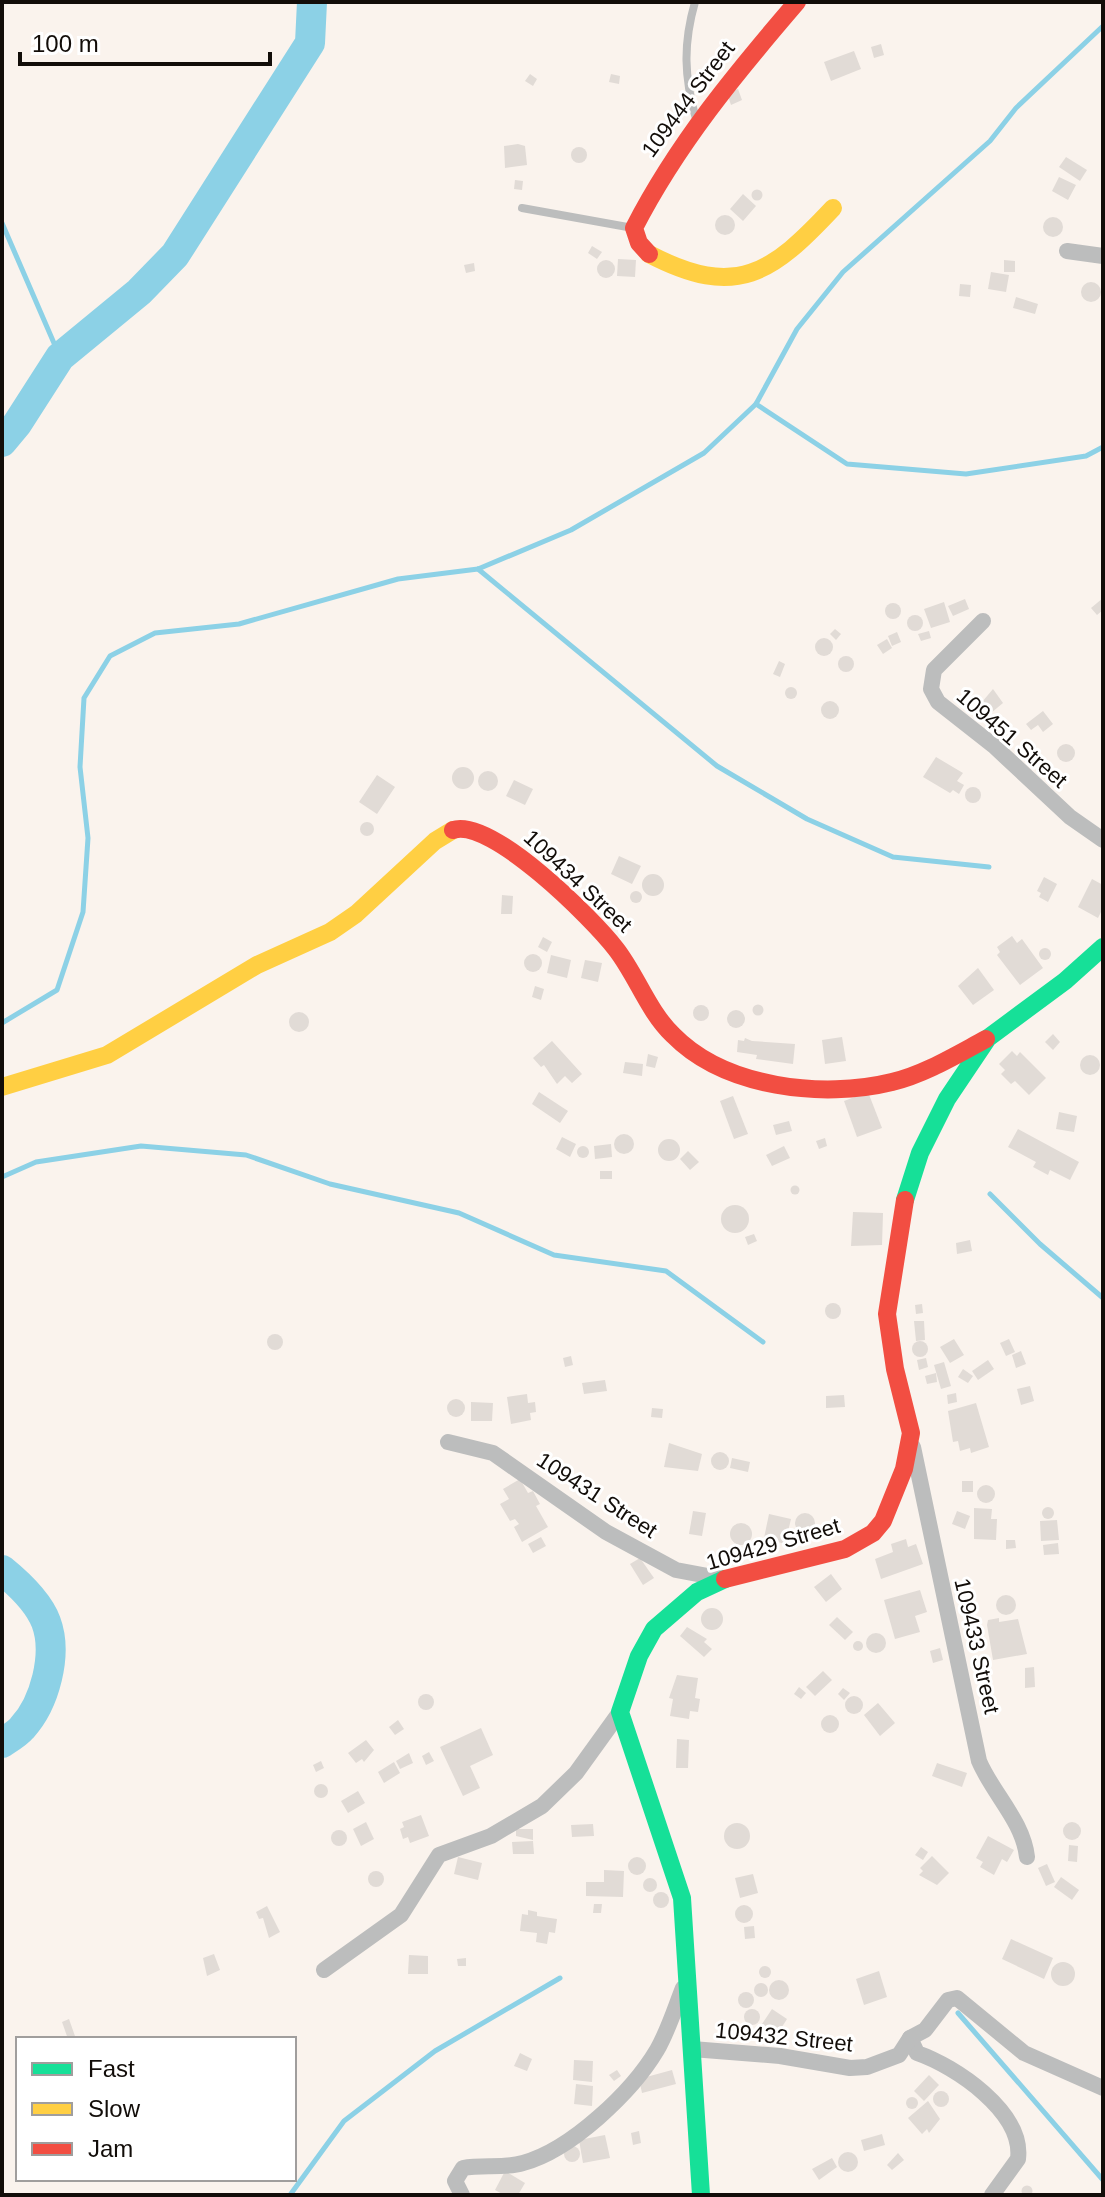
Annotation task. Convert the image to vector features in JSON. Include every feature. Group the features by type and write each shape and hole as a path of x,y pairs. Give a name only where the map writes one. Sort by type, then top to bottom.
{"street":[{"name":"109444 Street","path":"634,228 679,145 743,63 797,2"},
{"path":"634,228 636,243 647,255 720,277 751,275 781,261 833,208"},
{"path":"1067,251 1103,256"},
{"name":"109451 Street","path":"983,621 934,670 931,689 938,702 994,746 1070,817 1103,840"},
{"name":"109434 Street","path":"2,1087 107,1055 257,965 330,932 356,914 435,841 457,828 486,834 516,852 614,945 674,1037 728,1071 762,1081 810,1086 869,1086 928,1068 988,1038"},
{"name":"109429 Street","path":"620,1712 639,1656 654,1629 677,1605 724,1579 824,1556 861,1542 873,1533 894,1496 911,1433 895,1369 887,1314 901,1214 920,1153 947,1099 988,1038 1065,981 1103,947"},
{"name":"109433 Street","path":"911,1433 950,1634 979,1761 1024,1838 1027,1857"},
{"name":"109431 Street","path":"448,1442 493,1453 606,1532 676,1570 724,1579"},
{"path":"324,1970 401,1915 439,1855 498,1832 542,1806 576,1773 620,1712"},
{"path":"620,1712 682,1898 701,2195"},
{"path":"462,2195 455,2181 463,2168 509,2167 527,2162 571,2140 592,2122 656,2052 685,1982"},
{"name":"109432 Street","path":"692,2049 859,2068 899,2055 910,2038 925,2030 948,2000 957,1998 1024,2053 1103,2088"},
{"path":"910,2038 917,2053 950,2067 989,2098 1014,2132 1018,2159 992,2195"}],"lane":[{"path":"695,2 687,32 685,64 697,122"},
{"path":"522,208 634,228"}],"building":[{"path":"881,44 884,55 874,58 871,47"},
{"path":"854,51 861,69 831,81 824,62"},
{"path":"530,74 537,79 533,86 525,81"},
{"path":"611,74 620,76 619,84 609,82"},
{"path":"738,89 742,100 731,105 727,93"},
{"path":"504,146 525,146 527,165 505,168"},
{"path":"576,147 582,147 587,155 585,161 576,163 571,158 571,152"},
{"path":"1066,157 1087,170 1080,181 1059,167"},
{"path":"1059,177 1076,185 1068,200 1052,191"},
{"path":"515,180 523,181 522,190 514,189"},
{"path":"757,189 763,195 757,201 751,195"},
{"path":"743,194 756,206 743,221 730,209"},
{"path":"721,215 729,215 735,225 729,235 721,235 715,229 715,221"},
{"path":"1053,217 1060,220 1063,227 1060,234 1053,237 1046,234 1043,227 1046,220"},
{"path":"592,246 602,252 597,259 588,253"},
{"path":"618,259 636,260 635,277 617,276"},
{"path":"606,260 615,269 606,278 597,269"},
{"path":"1004,260 1015,261 1015,272 1004,272"},
{"path":"474,263 475,271 466,273 464,265"},
{"path":"991,272 1009,275 1006,292 988,289"},
{"path":"1091,282 1098,285 1101,292 1098,299 1091,302 1084,299 1081,292 1084,285"},
{"path":"960,284 971,285 970,297 959,296"},
{"path":"1016,297 1038,304 1035,314 1013,308"},
{"path":"1103,598 1103,610 1097,615 1091,608"},
{"path":"965,599 969,609 953,616 948,606"},
{"path":"944,602 950,622 931,628 924,609"},
{"path":"890,603 896,603 901,611 899,617 890,619 885,614 885,608"},
{"path":"912,615 918,615 923,623 921,629 912,631 907,626 907,620"},
{"path":"835,629 841,634 836,640 830,634"},
{"path":"929,631 931,638 921,641 918,634"},
{"path":"897,632 901,642 892,646 888,636"},
{"path":"824,638 833,647 824,656 815,647"},
{"path":"887,639 892,648 883,654 877,645"},
{"path":"846,656 854,664 846,672 838,664"},
{"path":"779,661 785,664 780,677 773,674"},
{"path":"786,688 796,688 796,698 786,698"},
{"path":"993,689 1003,703 991,713 982,702"},
{"path":"830,701 839,710 830,719 821,710"},
{"path":"1043,711 1053,724 1043,732 1038,725 1031,730 1026,724"},
{"path":"1066,744 1075,753 1066,762 1057,753"},
{"path":"936,757 963,773 957,781 964,785 959,794 953,790 950,793 923,777"},
{"path":"463,767 471,770 474,778 471,786 463,789 455,786 452,778 455,770"},
{"path":"488,771 495,774 498,781 495,788 488,791 481,788 478,781 481,774"},
{"path":"377,775 395,787 377,814 359,802"},
{"path":"514,780 533,789 525,805 506,796"},
{"path":"973,787 979,789 979,801 973,803 967,801 965,795 967,789"},
{"path":"367,822 374,829 367,836 360,829"},
{"path":"619,856 641,866 632,884 611,874"},
{"path":"653,874 661,877 664,885 661,893 653,896 645,893 642,885 645,877"},
{"path":"1044,877 1057,884 1048,902 1039,897 1041,893 1037,891"},
{"path":"1092,879 1103,885 1103,908 1098,918 1078,907"},
{"path":"631,892 641,892 641,902 631,902"},
{"path":"502,895 513,896 512,914 501,914"},
{"path":"1012,936 1017,943 1022,939 1043,968 1020,985 997,955 1000,952 997,947"},
{"path":"543,937 552,942 547,952 538,947"},
{"path":"1045,948 1051,954 1045,960 1039,954"},
{"path":"533,954 542,963 533,972 524,963"},
{"path":"551,955 571,960 567,978 547,973"},
{"path":"585,960 602,963 598,982 581,978"},
{"path":"978,968 994,990 973,1005 958,986"},
{"path":"535,986 544,989 541,1000 532,997"},
{"path":"758,1004 764,1010 758,1016 752,1010"},
{"path":"698,1005 704,1005 709,1013 707,1019 698,1021 693,1016 693,1010"},
{"path":"736,1010 745,1019 736,1028 727,1019"},
{"path":"299,1012 306,1015 309,1022 306,1029 299,1032 292,1029 289,1022 292,1015"},
{"path":"1053,1034 1060,1042 1053,1050 1045,1042"},
{"path":"842,1037 846,1061 825,1064 822,1040"},
{"path":"745,1038 795,1044 793,1064 756,1059 757,1055 737,1052 738,1040 744,1041"},
{"path":"552,1041 582,1074 572,1083 565,1076 557,1084 544,1065 541,1067 533,1058"},
{"path":"1012,1051 1017,1056 1020,1052 1046,1078 1029,1095 1015,1081 1011,1084 1001,1074 1005,1070 999,1064"},
{"path":"648,1054 658,1057 655,1068 646,1066"},
{"path":"1090,1055 1097,1058 1100,1065 1097,1072 1090,1075 1083,1072 1080,1065 1083,1058"},
{"path":"625,1062 643,1064 642,1076 623,1073"},
{"path":"539,1092 568,1111 560,1123 532,1104"},
{"path":"868,1092 882,1128 857,1137 844,1101"},
{"path":"733,1096 748,1134 734,1139 720,1101"},
{"path":"1059,1112 1077,1116 1074,1132 1056,1129"},
{"path":"789,1121 792,1131 776,1135 773,1125"},
{"path":"1018,1129 1079,1162 1070,1180 1050,1170 1048,1175 1033,1167 1036,1162 1008,1147"},
{"path":"624,1134 631,1137 634,1144 631,1151 624,1154 617,1151 614,1144 617,1137"},
{"path":"562,1137 576,1144 570,1157 556,1149"},
{"path":"825,1138 827,1146 819,1149 816,1141"},
{"path":"669,1139 677,1142 680,1150 677,1158 669,1161 661,1158 658,1150 661,1142"},
{"path":"611,1144 612,1157 595,1159 594,1146"},
{"path":"784,1146 790,1158 772,1166 766,1155"},
{"path":"578,1147 588,1147 588,1157 578,1157"},
{"path":"688,1151 699,1162 690,1170 680,1159"},
{"path":"600,1171 612,1171 612,1179 600,1179"},
{"path":"795,1186 799,1190 795,1194 791,1190"},
{"path":"735,1205 745,1209 749,1219 745,1229 735,1233 725,1229 721,1219 725,1209"},
{"path":"853,1212 883,1213 882,1245 851,1246"},
{"path":"754,1234 757,1241 748,1245 745,1237"},
{"path":"970,1240 972,1251 957,1254 956,1243"},
{"path":"833,1303 839,1305 839,1317 833,1319 827,1317 825,1311 827,1305"},
{"path":"922,1304 923,1313 916,1314 915,1305"},
{"path":"914,1321 924,1321 925,1340 916,1341"},
{"path":"272,1334 278,1334 283,1342 281,1348 272,1350 267,1345 267,1339"},
{"path":"954,1339 964,1355 950,1363 940,1347"},
{"path":"1009,1339 1015,1352 1006,1356 1000,1343"},
{"path":"920,1341 928,1349 920,1357 912,1349"},
{"path":"1021,1351 1026,1364 1016,1368 1012,1355"},
{"path":"571,1356 573,1365 565,1367 563,1358"},
{"path":"926,1358 928,1367 919,1370 917,1360"},
{"path":"988,1360 994,1369 978,1380 972,1371"},
{"path":"944,1362 951,1386 941,1389 934,1365"},
{"path":"963,1369 973,1376 968,1383 958,1377"},
{"path":"936,1373 937,1382 927,1384 925,1376"},
{"path":"605,1380 607,1391 584,1394 582,1383"},
{"path":"1030,1386 1034,1401 1021,1405 1017,1389"},
{"path":"956,1393 957,1402 948,1404 947,1395"},
{"path":"527,1394 528,1403 535,1402 536,1412 530,1413 531,1420 511,1424 507,1397"},
{"path":"844,1395 845,1407 826,1408 826,1396"},
{"path":"456,1399 465,1408 456,1417 447,1408"},
{"path":"471,1402 493,1403 492,1421 471,1421"},
{"path":"976,1403 989,1447 971,1453 970,1448 960,1451 958,1441 953,1442 948,1411"},
{"path":"652,1408 663,1409 662,1418 651,1417"},
{"path":"669,1443 702,1454 698,1471 664,1467"},
{"path":"720,1452 729,1461 720,1470 711,1461"},
{"path":"732,1458 750,1462 748,1472 730,1468"},
{"path":"520,1479 528,1493 533,1491 540,1504 536,1506 548,1527 522,1542 514,1527 519,1524 515,1519 510,1521 500,1504 509,1499 503,1489"},
{"path":"962,1481 973,1481 973,1492 962,1492"},
{"path":"986,1485 995,1494 986,1503 977,1494"},
{"path":"1048,1507 1054,1513 1048,1519 1042,1513"},
{"path":"974,1508 992,1509 991,1519 997,1519 996,1540 974,1539"},
{"path":"693,1511 706,1513 702,1536 689,1534"},
{"path":"957,1511 970,1516 965,1529 952,1524"},
{"path":"805,1513 812,1516 815,1523 812,1530 805,1533 798,1530 795,1523 798,1516"},
{"path":"769,1514 791,1519 785,1544 764,1538"},
{"path":"1057,1520 1059,1540 1041,1541 1040,1521"},
{"path":"741,1523 749,1526 752,1534 749,1542 741,1545 733,1542 730,1534 733,1526"},
{"path":"541,1537 546,1546 533,1553 528,1544"},
{"path":"906,1539 908,1547 916,1544 923,1564 881,1579 875,1559 893,1552 891,1544"},
{"path":"1006,1540 1015,1540 1016,1548 1006,1549"},
{"path":"1058,1543 1059,1554 1044,1555 1043,1545"},
{"path":"640,1558 654,1578 643,1585 630,1564"},
{"path":"831,1574 842,1589 826,1602 814,1587"},
{"path":"920,1590 927,1612 915,1616 920,1632 895,1639 884,1600"},
{"path":"1006,1595 1013,1598 1016,1605 1013,1612 1006,1615 999,1612 996,1605 999,1598"},
{"path":"712,1608 720,1611 723,1619 720,1627 712,1630 704,1627 701,1619 704,1611"},
{"path":"837,1617 853,1632 845,1640 829,1625"},
{"path":"999,1618 999,1622 1018,1619 1027,1654 993,1660 987,1625 988,1620"},
{"path":"687,1627 707,1639 704,1642 712,1649 704,1657 680,1636"},
{"path":"876,1633 883,1636 886,1643 883,1650 876,1653 869,1650 866,1643 869,1636"},
{"path":"858,1641 863,1646 858,1651 853,1646"},
{"path":"940,1648 943,1660 933,1663 930,1651"},
{"path":"1034,1667 1035,1687 1025,1688 1025,1668"},
{"path":"823,1671 832,1680 815,1696 806,1687"},
{"path":"677,1675 698,1678 695,1698 700,1699 698,1712 690,1711 689,1719 670,1716 673,1699 669,1698"},
{"path":"799,1687 806,1693 801,1699 794,1694"},
{"path":"843,1688 850,1693 844,1700 838,1694"},
{"path":"423,1694 429,1694 434,1702 432,1708 423,1710 418,1705 418,1699"},
{"path":"854,1696 863,1705 854,1714 845,1705"},
{"path":"878,1703 895,1723 880,1736 864,1715"},
{"path":"830,1715 839,1724 830,1733 821,1724"},
{"path":"398,1720 404,1729 395,1735 389,1727"},
{"path":"481,1728 493,1755 470,1766 480,1788 463,1796 440,1747"},
{"path":"677,1739 689,1740 688,1768 676,1768"},
{"path":"366,1740 374,1750 364,1762 362,1759 356,1763 348,1753"},
{"path":"429,1752 434,1761 426,1765 422,1756"},
{"path":"409,1753 413,1763 400,1769 396,1761"},
{"path":"321,1761 324,1768 316,1772 313,1765"},
{"path":"394,1762 400,1773 384,1783 378,1772"},
{"path":"937,1763 967,1773 962,1787 932,1776"},
{"path":"321,1784 328,1791 321,1798 314,1791"},
{"path":"358,1791 365,1803 348,1813 341,1801"},
{"path":"421,1815 429,1836 410,1843 408,1837 403,1839 400,1829 404,1827 402,1822"},
{"path":"366,1822 374,1839 361,1846 353,1829"},
{"path":"1072,1822 1081,1831 1072,1840 1063,1831"},
{"path":"737,1823 747,1826 750,1836 747,1846 737,1849 727,1846 724,1836 727,1826"},
{"path":"593,1824 594,1836 572,1837 571,1825"},
{"path":"516,1829 533,1829 533,1840 516,1836"},
{"path":"339,1830 345,1832 345,1844 339,1846 333,1844 331,1838 333,1832"},
{"path":"988,1836 1014,1850 1007,1862 1002,1859 994,1875 980,1867 983,1862 976,1858"},
{"path":"533,1841 534,1854 513,1854 512,1842"},
{"path":"1069,1845 1078,1846 1077,1862 1068,1861"},
{"path":"921,1847 928,1852 923,1860 915,1855"},
{"path":"932,1856 949,1873 937,1885 919,1875 923,1871 920,1868"},
{"path":"458,1857 482,1863 478,1880 454,1874"},
{"path":"637,1857 646,1866 637,1875 628,1866"},
{"path":"1047,1864 1055,1882 1046,1886 1038,1868"},
{"path":"604,1870 624,1871 623,1897 586,1896 586,1882 604,1882"},
{"path":"373,1871 379,1871 384,1879 382,1885 373,1887 368,1882 368,1876"},
{"path":"753,1874 758,1893 740,1898 735,1878"},
{"path":"1061,1877 1079,1890 1072,1900 1054,1887"},
{"path":"650,1878 657,1885 650,1892 643,1885"},
{"path":"661,1892 669,1900 661,1908 653,1900"},
{"path":"594,1904 602,1904 601,1913 593,1913"},
{"path":"740,1905 748,1905 753,1914 751,1921 740,1923 735,1918 735,1910"},
{"path":"267,1906 280,1932 269,1938 263,1918 259,1919 256,1912"},
{"path":"528,1910 537,1912 537,1916 557,1919 555,1933 549,1932 547,1944 536,1942 537,1933 520,1931 522,1914 528,1915"},
{"path":"754,1926 755,1938 745,1939 744,1927"},
{"path":"1011,1939 1053,1958 1044,1979 1002,1959"},
{"path":"214,1954 220,1970 207,1976 203,1958"},
{"path":"409,1955 428,1956 428,1974 408,1974"},
{"path":"466,1958 466,1966 458,1966 457,1959"},
{"path":"1063,1962 1071,1966 1075,1974 1071,1982 1063,1986 1055,1982 1051,1974 1055,1966"},
{"path":"765,1966 771,1972 765,1978 759,1972"},
{"path":"879,1971 887,1997 864,2005 856,1979"},
{"path":"779,1980 786,1983 789,1990 786,1997 779,2000 772,1997 769,1990 772,1983"},
{"path":"761,1983 768,1990 761,1997 754,1990"},
{"path":"746,1992 754,2000 746,2008 738,2000"},
{"path":"752,2009 758,2011 758,2023 752,2025 746,2023 744,2017 746,2011"},
{"path":"772,2009 787,2019 775,2038 760,2027"},
{"path":"69,2019 75,2037 67,2037 62,2022"},
{"path":"520,2053 532,2059 527,2071 514,2066"},
{"path":"574,2060 593,2061 592,2082 573,2080"},
{"path":"617,2070 621,2076 614,2081 609,2075"},
{"path":"672,2070 676,2084 642,2093 639,2079"},
{"path":"929,2075 939,2085 924,2101 914,2091"},
{"path":"576,2084 593,2086 592,2106 574,2104"},
{"path":"941,2091 949,2099 941,2107 933,2099"},
{"path":"912,2097 918,2103 912,2109 906,2103"},
{"path":"928,2101 940,2119 929,2133 927,2129 922,2134 908,2118"},
{"path":"639,2131 641,2143 633,2145 631,2133"},
{"path":"882,2134 885,2145 864,2151 861,2140"},
{"path":"605,2135 610,2158 583,2163 579,2140"},
{"path":"572,2146 578,2148 578,2160 572,2162 566,2160 564,2154 566,2148"},
{"path":"848,2152 855,2155 858,2162 855,2169 848,2172 841,2169 838,2162 841,2155"},
{"path":"898,2153 904,2160 892,2170 887,2165"},
{"path":"832,2158 837,2167 819,2180 812,2169"},
{"path":"505,2171 525,2183 518,2195 504,2195 495,2190"},
{"path":"1027,2186 1032,2191 1027,2196 1022,2191"}],"waterway":[{"path":"2,442 60,357 139,292 175,255 310,43 312,2"},
{"path":"2,1023 57,990 83,912 88,838 80,767 84,698 110,656 155,633 239,624 398,579 478,569 571,530 704,453 756,404 797,329 843,272 990,141 1016,108 1103,26"},
{"path":"2,223 60,357"},
{"path":"756,404 847,464 966,474 1086,456 1103,447"},
{"path":"478,569 717,766 807,819 893,857 989,867"},
{"path":"2,1177 36,1162 141,1146 246,1155 330,1184 459,1213 554,1255 666,1271 763,1342"},
{"path":"990,1194 1040,1244 1103,1298"},
{"path":"2,1570 38,1607 46,1622 51,1649 47,1678 37,1705 20,1730 2,1743"},
{"path":"290,2195 344,2121 435,2051 560,1978"},
{"path":"958,2013 1103,2180"}],"traffic: fast":[{"path":"905,1200 920,1153 947,1099 988,1038 1065,981 1103,947"},
{"path":"701,2195 682,1898 620,1712 639,1656 654,1629 697,1592 725,1579"}],"traffic: slow":[{"path":"649,254 680,268 706,275 730,277 751,273 791,249 833,208"},
{"path":"2,1087 107,1055 257,965 330,932 356,914 435,841 453,830"}],"traffic: jam":[{"path":"649,254 639,243 634,228 651,197 688,138 797,2"},
{"path":"453,830 470,830 491,839 540,873 616,949 664,1026 673,1035 719,1067 747,1078 806,1089 865,1087 916,1074 986,1039"},
{"path":"725,1579 845,1549 873,1533 883,1521 904,1469 911,1433 895,1369 887,1314 905,1200"}]}
